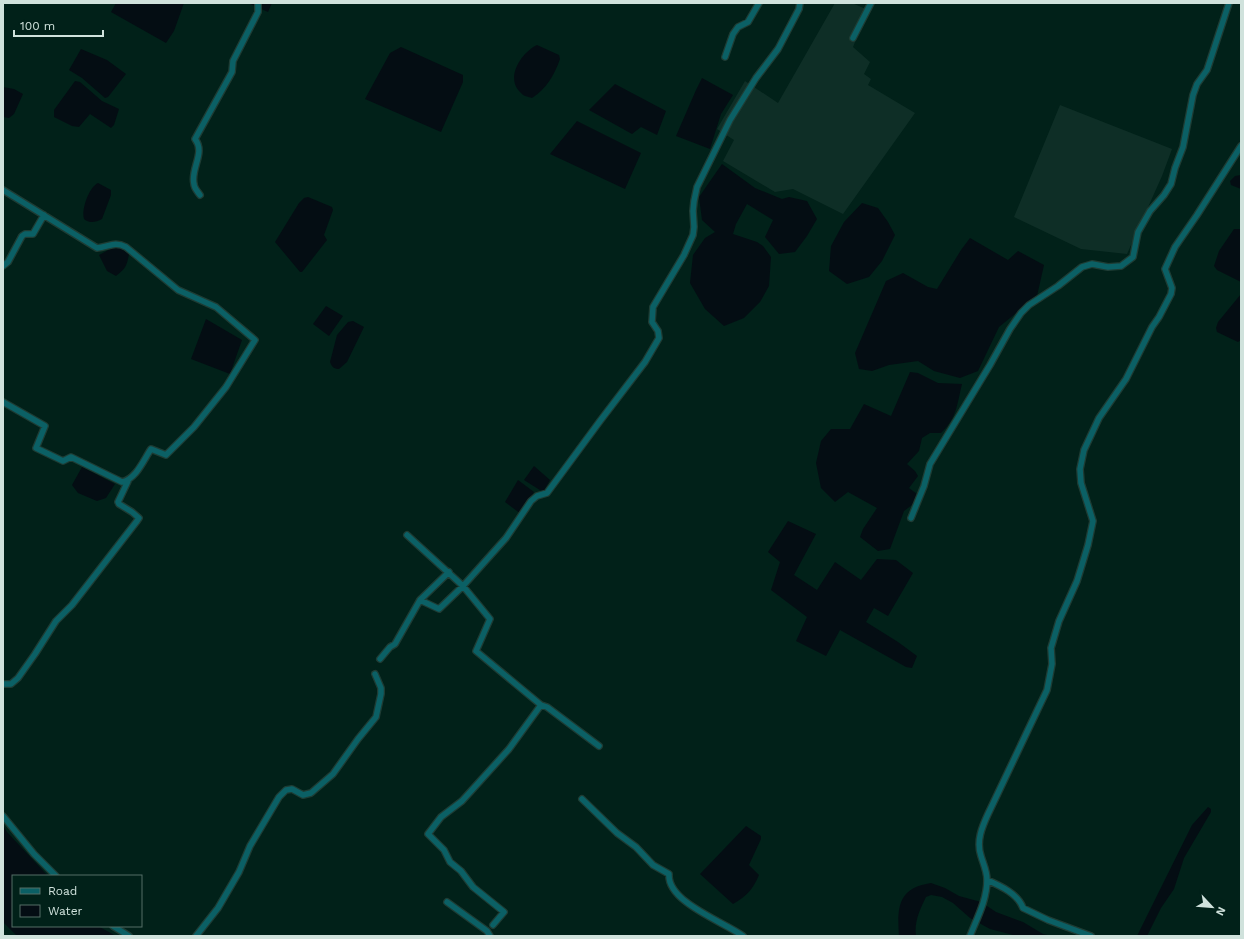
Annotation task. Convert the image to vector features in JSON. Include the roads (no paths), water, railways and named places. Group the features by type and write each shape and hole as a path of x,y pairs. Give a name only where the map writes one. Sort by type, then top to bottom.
{"street":[{"path":"200,195 194,184 194,172 199,153 195,139 196,134 232,72 233,61 258,12 258,3"},
{"path":"725,57 733,34 738,27 748,22 759,3"},
{"path":"420,600 439,609 463,586 506,538 531,501 537,496 547,493 645,362 659,338 658,331 652,322 653,307 684,255 693,235 694,201 698,187 730,120 756,78 778,49 800,3"},
{"path":"852,38 871,3"},
{"path":"911,518 924,486 930,464 1021,313 1029,305 1058,286 1082,267 1092,264 1108,267 1121,266 1133,257 1138,232 1150,211 1164,195 1171,184 1183,147 1193,95 1197,84 1207,70 1229,3"},
{"path":"970,936 984,903 987,880 980,853 981,831 1047,690 1052,664 1051,648 1058,621 1077,582 1088,546 1093,521 1081,483 1081,458 1099,418 1126,379 1152,327 1171,294 1172,288 1165,269 1175,247 1241,146"},
{"path":"3,190 97,248 115,244 120,244 126,247 178,290 216,307 255,340 226,387 194,427 166,455 151,449 133,477 128,481 118,502 139,518 72,605 56,621 18,678 11,684 3,684"},
{"path":"3,266 8,262 22,236 25,234 33,234 44,215"},
{"path":"3,402 45,426 36,448 63,461 71,457 122,482 128,481"},
{"path":"407,535 463,586 490,619 476,651 541,705 547,707 598,746"},
{"path":"380,659 394,644 420,600 449,572"},
{"path":"196,936 218,908 239,872 257,833 279,797 286,790 292,789 303,795 311,793 333,774 376,717 381,688 375,674"},
{"path":"493,924 504,912 473,887 462,871 450,862 444,850 428,834 441,817 462,801 509,749 541,705"},
{"path":"582,799 617,833 636,847 653,865 669,874 669,879 676,893 688,903 743,936"},
{"path":"3,816 34,854 55,875"},
{"path":"987,880 1011,893 1021,903 1023,908 1048,920 1090,936"},
{"path":"447,902 488,931 490,936"},
{"path":"115,927 129,936"}],"water":[{"path":"116,3 184,3 174,31 166,43 111,12"},
{"path":"248,3 272,3 268,12"},
{"path":"537,45 559,55 560,59 549,82 532,98 521,93 516,87 514,80 517,66 521,59 531,48"},
{"path":"401,47 463,75 463,82 441,132 365,99 390,53"},
{"path":"81,49 107,60 126,74 108,97 105,98 82,78 69,70"},
{"path":"702,78 733,95 721,114 710,149 676,136"},
{"path":"75,81 80,82 102,101 119,109 114,125 111,128 90,114 79,127 72,126 54,117 54,110"},
{"path":"615,84 666,111 657,135 641,127 632,134 589,110"},
{"path":"3,87 14,89 23,94 14,114 9,118 3,117"},
{"path":"577,121 641,153 625,189 550,154"},
{"path":"722,164 755,188 782,199 789,197 807,201 817,219 795,252 779,254 765,237 773,220 747,204 736,224 733,234 757,242 763,246 771,257 769,286 760,302 744,318 724,326 705,309 690,283 693,255 705,238 715,232 702,220 699,197"},
{"path":"1241,175 1241,189 1231,185 1230,181 1235,176"},
{"path":"98,183 111,190 111,195 102,219 95,222 88,222 84,219 83,215 86,199"},
{"path":"308,197 332,207 333,210 324,235 327,240 302,272 300,272 275,242 299,203 304,198"},
{"path":"862,203 878,208 895,235 882,261 869,277 847,284 829,271 831,246 844,222"},
{"path":"1234,229 1241,229 1241,282 1217,270 1214,266 1219,251"},
{"path":"970,238 1008,260 1018,251 1044,265 1037,296 999,327 978,371 960,378 934,371 918,361 889,365 872,371 859,369 855,353 886,281 903,273 928,287 937,289"},
{"path":"114,247 120,248 129,254 125,267 116,276 107,271 99,255"},
{"path":"1241,294 1241,340 1238,342 1217,332 1216,328 1218,322"},
{"path":"326,306 343,316 329,336 313,324"},
{"path":"206,319 242,340 230,374 191,359"},
{"path":"353,321 364,327 347,362 339,369 336,369 330,362 337,335 348,322"},
{"path":"910,372 918,373 938,383 962,384 956,410 950,422 941,433 930,433 922,438 919,451 907,464 918,476 909,488 917,494 916,502 904,511 890,549 878,551 860,537 863,529 877,508 848,492 835,502 821,488 816,463 821,441 831,429 850,429 864,404 891,416"},
{"path":"534,466 550,480 543,492 524,480"},
{"path":"82,467 115,484 106,498 97,501 78,493 72,485"},
{"path":"518,480 534,492 521,514 505,502"},
{"path":"788,521 816,534 794,575 817,590 835,562 861,580 877,559 896,560 913,573 888,616 874,608 866,622 917,656 912,668 906,667 840,630 826,656 796,641 807,617 771,590 780,562 768,552"},
{"path":"1208,807 1211,809 1211,812 1184,858 1174,889 1161,908 1147,936 1137,936 1192,825"},
{"path":"3,825 7,832 47,875 12,875 12,927 100,927 116,936 17,936 3,922"},
{"path":"746,826 761,836 749,865 759,875 749,892 733,904 700,874"},
{"path":"931,883 945,888 959,896 981,902 996,912 1023,922 1043,934 1051,936 1017,936 990,929 970,918 953,903 942,897 931,895 926,897 920,911 916,926 916,936 899,936 899,916 902,900 912,889"}]}
